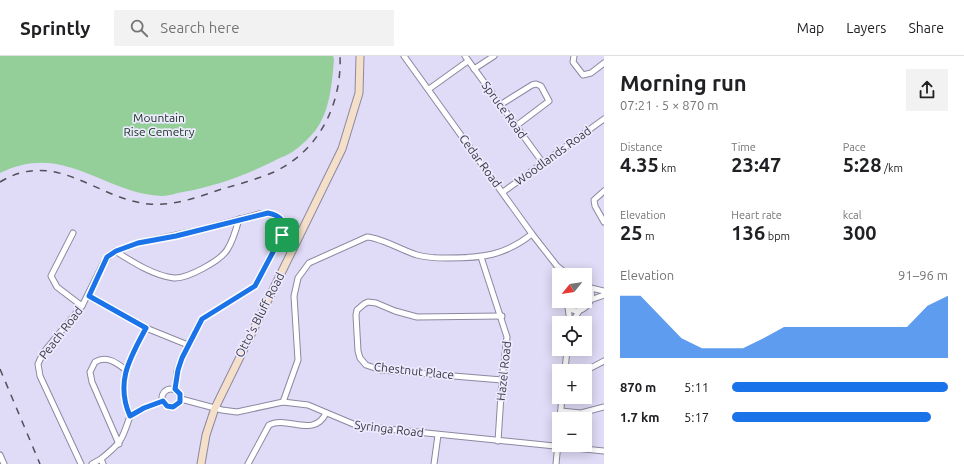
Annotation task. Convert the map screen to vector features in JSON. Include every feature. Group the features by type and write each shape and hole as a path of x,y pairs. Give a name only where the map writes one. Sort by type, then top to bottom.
{"main road":[{"name":"Otto's Bluff Road","path":"201,464 206,435 214,408 342,149 359,93 360,56"}],"street":[{"name":"Cedar Road","path":"404,56 532,234 559,268"},
{"path":"474,69 494,56"},
{"path":"574,56 573,62 583,75 591,73 604,63"},
{"path":"429,89 466,58"},
{"name":"Spruce Road","path":"466,58 544,164"},
{"path":"500,105 532,85 536,84 541,86 549,101 516,126"},
{"name":"Woodlands Road","path":"503,192 544,164 604,119"},
{"path":"604,191 594,200 595,206 604,222"},
{"name":"Peach Road","path":"80,464 38,370 39,360 42,353 89,296 107,257 116,251 138,243 182,234 259,214 274,214 282,221 284,230 255,286 202,319 178,370 175,389"},
{"path":"116,251 154,272 172,278 184,276 223,255 233,238 240,219"},
{"path":"73,233 51,276 57,287 82,306"},
{"path":"283,402 298,360 294,296 295,283 309,263 367,237 426,258 481,257 506,251 532,234"},
{"name":"Hazel Road","path":"481,257 502,316 507,337 502,380 498,441"},
{"path":"592,288 604,291"},
{"path":"592,294 593,299"},
{"path":"576,316 579,311 588,307 593,299 604,295"},
{"path":"89,296 146,328 188,346"},
{"name":"Chestnut Place","path":"502,316 417,317 372,302 360,306 357,310 356,321 358,351 363,362 369,367 381,370 502,380"},
{"path":"571,308 579,311"},
{"path":"92,464 102,461 119,444 124,436 130,416 123,395 123,383 126,370 146,328"},
{"path":"119,444 92,382 90,372 95,362 103,359 111,361 126,370"},
{"path":"592,368 604,361"},
{"path":"168,389 175,389 179,392 181,399 178,404 173,407 167,406 163,401 164,392 168,389"},
{"name":"Syringa Road","path":"181,399 214,408 237,412 283,402 308,405 358,426 552,446"},
{"path":"130,416 144,408 163,401"},
{"path":"562,404 561,411 581,413 604,407"},
{"path":"248,464 269,425 276,423 313,425 320,422 326,413"},
{"path":"434,464 438,435"},
{"name":"Syringa Road","path":"592,450 604,451"},
{"path":"556,464 557,452"},
{"path":"0,455 4,464"}],"green space":[{"name":"Mountain Rise Cemetry","path":"0,56 333,56 334,59 329,97 324,115 315,131 298,148 263,166 229,180 195,190 162,196 140,193 120,187 64,165 44,163 23,165 0,173"}],"railway":[{"path":"0,182 20,173 39,170 76,178 111,194 130,200 149,204 168,204 195,198 262,177 290,163 304,152 325,124 337,91 340,74 340,56"},
{"path":"0,369 40,464"}],"route":[{"path":"268,213 277,215 284,223 285,227 282,235 255,286 246,293 209,313 199,323 182,358 178,370 175,389 178,390 181,396 180,402 176,406 170,407 164,404 163,401 144,408 130,416 124,402 124,378 130,360 146,328 89,296 107,257 116,251 138,243 176,236 259,214 268,213"}]}
